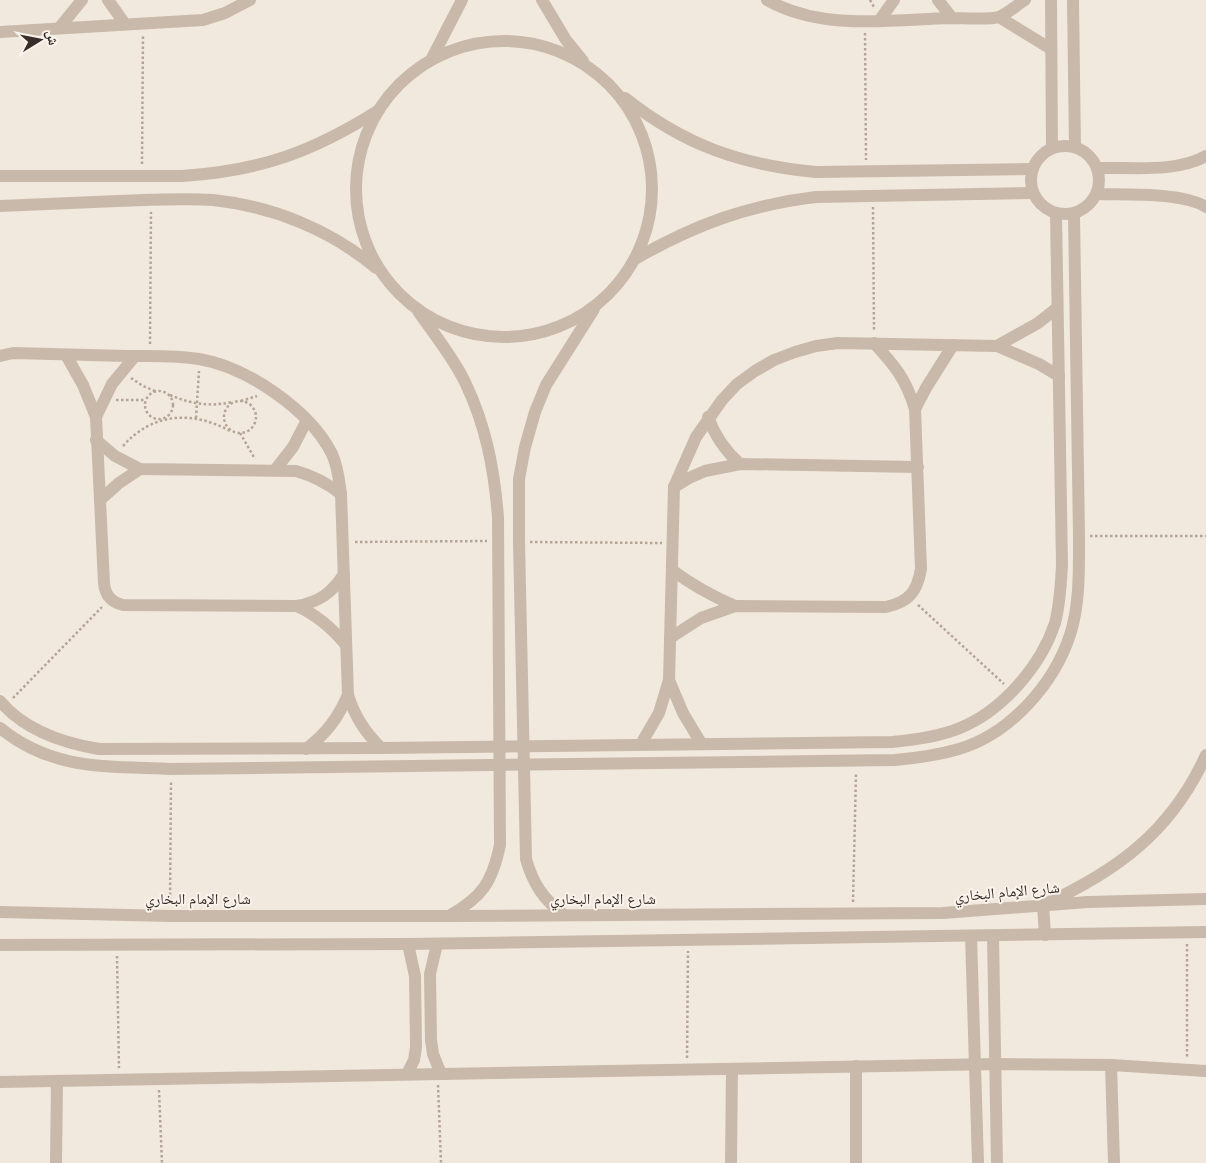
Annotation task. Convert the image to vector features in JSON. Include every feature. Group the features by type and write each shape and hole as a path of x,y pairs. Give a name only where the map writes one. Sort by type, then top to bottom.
{"street":[{"path":"60,27 82,0"},
{"path":"108,0 125,24"},
{"path":"1,30 203,20 225,13 250,0"},
{"path":"431,60 462,0"},
{"path":"542,0 566,40 588,67 612,88 664,126 722,154 752,163 816,172 1032,169"},
{"path":"767,0 816,18 841,21 999,17 1025,0"},
{"path":"880,21 894,0"},
{"path":"938,0 952,18"},
{"path":"1051,0 1052,148"},
{"path":"1073,0 1075,147"},
{"path":"999,17 1052,49"},
{"path":"381,272 366,241 357,208 357,174 364,140 379,110 402,82 431,60 461,47 494,41 527,42 559,51 588,67"},
{"path":"564,915 550,904 539,891 531,876 526,859 519,479 525,447 535,412 555,371 597,305 618,284 635,259 648,225 652,188 647,152 634,118 612,88"},
{"path":"0,176 142,177 212,174 242,170 271,163 327,141 379,110"},
{"path":"1063,145 1075,147 1084,151 1092,158 1097,168 1099,185 1097,194 1083,209 1074,214 1056,214 1046,209 1033,194 1030,181 1032,169 1037,160 1052,148 1063,145"},
{"path":"1097,168 1179,166 1197,161 1206,156"},
{"path":"635,259 683,232 709,222 761,205 816,196 1033,194"},
{"path":"1097,194 1182,198 1198,202 1206,207"},
{"path":"0,206 151,200 214,200 277,213 334,238 358,252 381,272 415,307 445,349 464,381 479,416 489,448 495,481 498,517 500,766 500,846 495,868 485,888 469,905 449,916"},
{"path":"2,704 25,723 48,736 73,744 99,748 306,749 892,742 920,739 960,728 986,714 1031,670 1043,650 1055,622 1060,599 1062,566 1056,214"},
{"path":"0,728 12,738 36,751 61,760 87,765 171,769 856,761 932,756 961,749 985,738 1023,710 1042,689 1061,658 1070,634 1075,610 1079,536 1074,214"},
{"path":"415,307 449,327 486,337 526,336 563,326 597,305"},
{"path":"997,346 1038,323 1057,308"},
{"path":"641,744 659,713 669,680 674,487 696,437 708,417 737,384 774,360 816,346 838,343 997,346 1032,361 1059,376"},
{"path":"670,638 701,618 735,606 886,607 898,604 909,597 918,584 921,569 915,409 909,390 900,373 874,343"},
{"path":"915,409 953,345"},
{"path":"0,347 13,353"},
{"path":"0,356 13,353 199,359 236,371 253,379 270,389 307,420 332,454 339,474 348,695 360,724 369,737 381,748"},
{"path":"66,355 83,385 96,417 104,582 105,591 110,599 123,605 297,606 312,603 325,597 336,587 344,574"},
{"path":"96,417 112,384 135,356"},
{"path":"708,417 720,443 740,464"},
{"path":"275,470 293,447 307,420"},
{"path":"96,440 115,456 140,469 296,471 312,475 329,484 341,494"},
{"path":"674,487 705,471 740,464 918,467"},
{"path":"100,500 119,483 140,469"},
{"path":"672,570 691,585 735,606"},
{"path":"297,606 313,613 346,645"},
{"path":"669,680 683,712 701,743"},
{"path":"306,749 332,726 348,695"},
{"path":"1045,935 1043,905 1105,873 1134,852 1158,828 1180,800 1206,755"},
{"name":"شارع الإمام البخاري","path":"0,912 170,916 943,913 1088,902 1206,899"},
{"path":"0,945 437,944 1206,932"},
{"path":"971,936 978,1163"},
{"path":"993,936 997,1163"},
{"path":"407,1074 414,1060 416,1047 415,976 408,944"},
{"path":"437,944 430,974 431,1040 439,1074"},
{"path":"0,1082 976,1064 1111,1065 1206,1071"},
{"path":"1111,1065 1114,1163"},
{"path":"856,1066 856,1163"},
{"path":"731,1163 732,1069"},
{"path":"56,1163 57,1081"}],"path":[{"path":"865,21 866,171"},
{"path":"142,177 143,23"},
{"path":"872,195 874,343"},
{"path":"150,356 151,200"},
{"path":"196,418 199,359"},
{"path":"124,369 132,379 143,386 196,404 209,405 245,402 250,405 255,415 255,420 250,430 240,433 196,418 184,417 161,420 151,418 145,410 145,400 155,391"},
{"path":"115,456 135,434 165,418 172,411 172,401 166,393"},
{"path":"103,400 145,400"},
{"path":"230,431 224,421 224,415 226,409 234,402"},
{"path":"240,433 251,451 259,470"},
{"path":"1079,536 1206,536"},
{"path":"342,542 498,541"},
{"path":"519,542 672,543"},
{"path":"909,597 1011,691"},
{"path":"2,704 110,599"},
{"path":"853,913 856,761"},
{"path":"170,916 171,769"},
{"path":"1187,932 1187,1070"},
{"path":"686,1069 688,940"},
{"path":"117,945 119,1080"},
{"path":"439,1074 441,1163"},
{"path":"159,1079 162,1163"}]}
